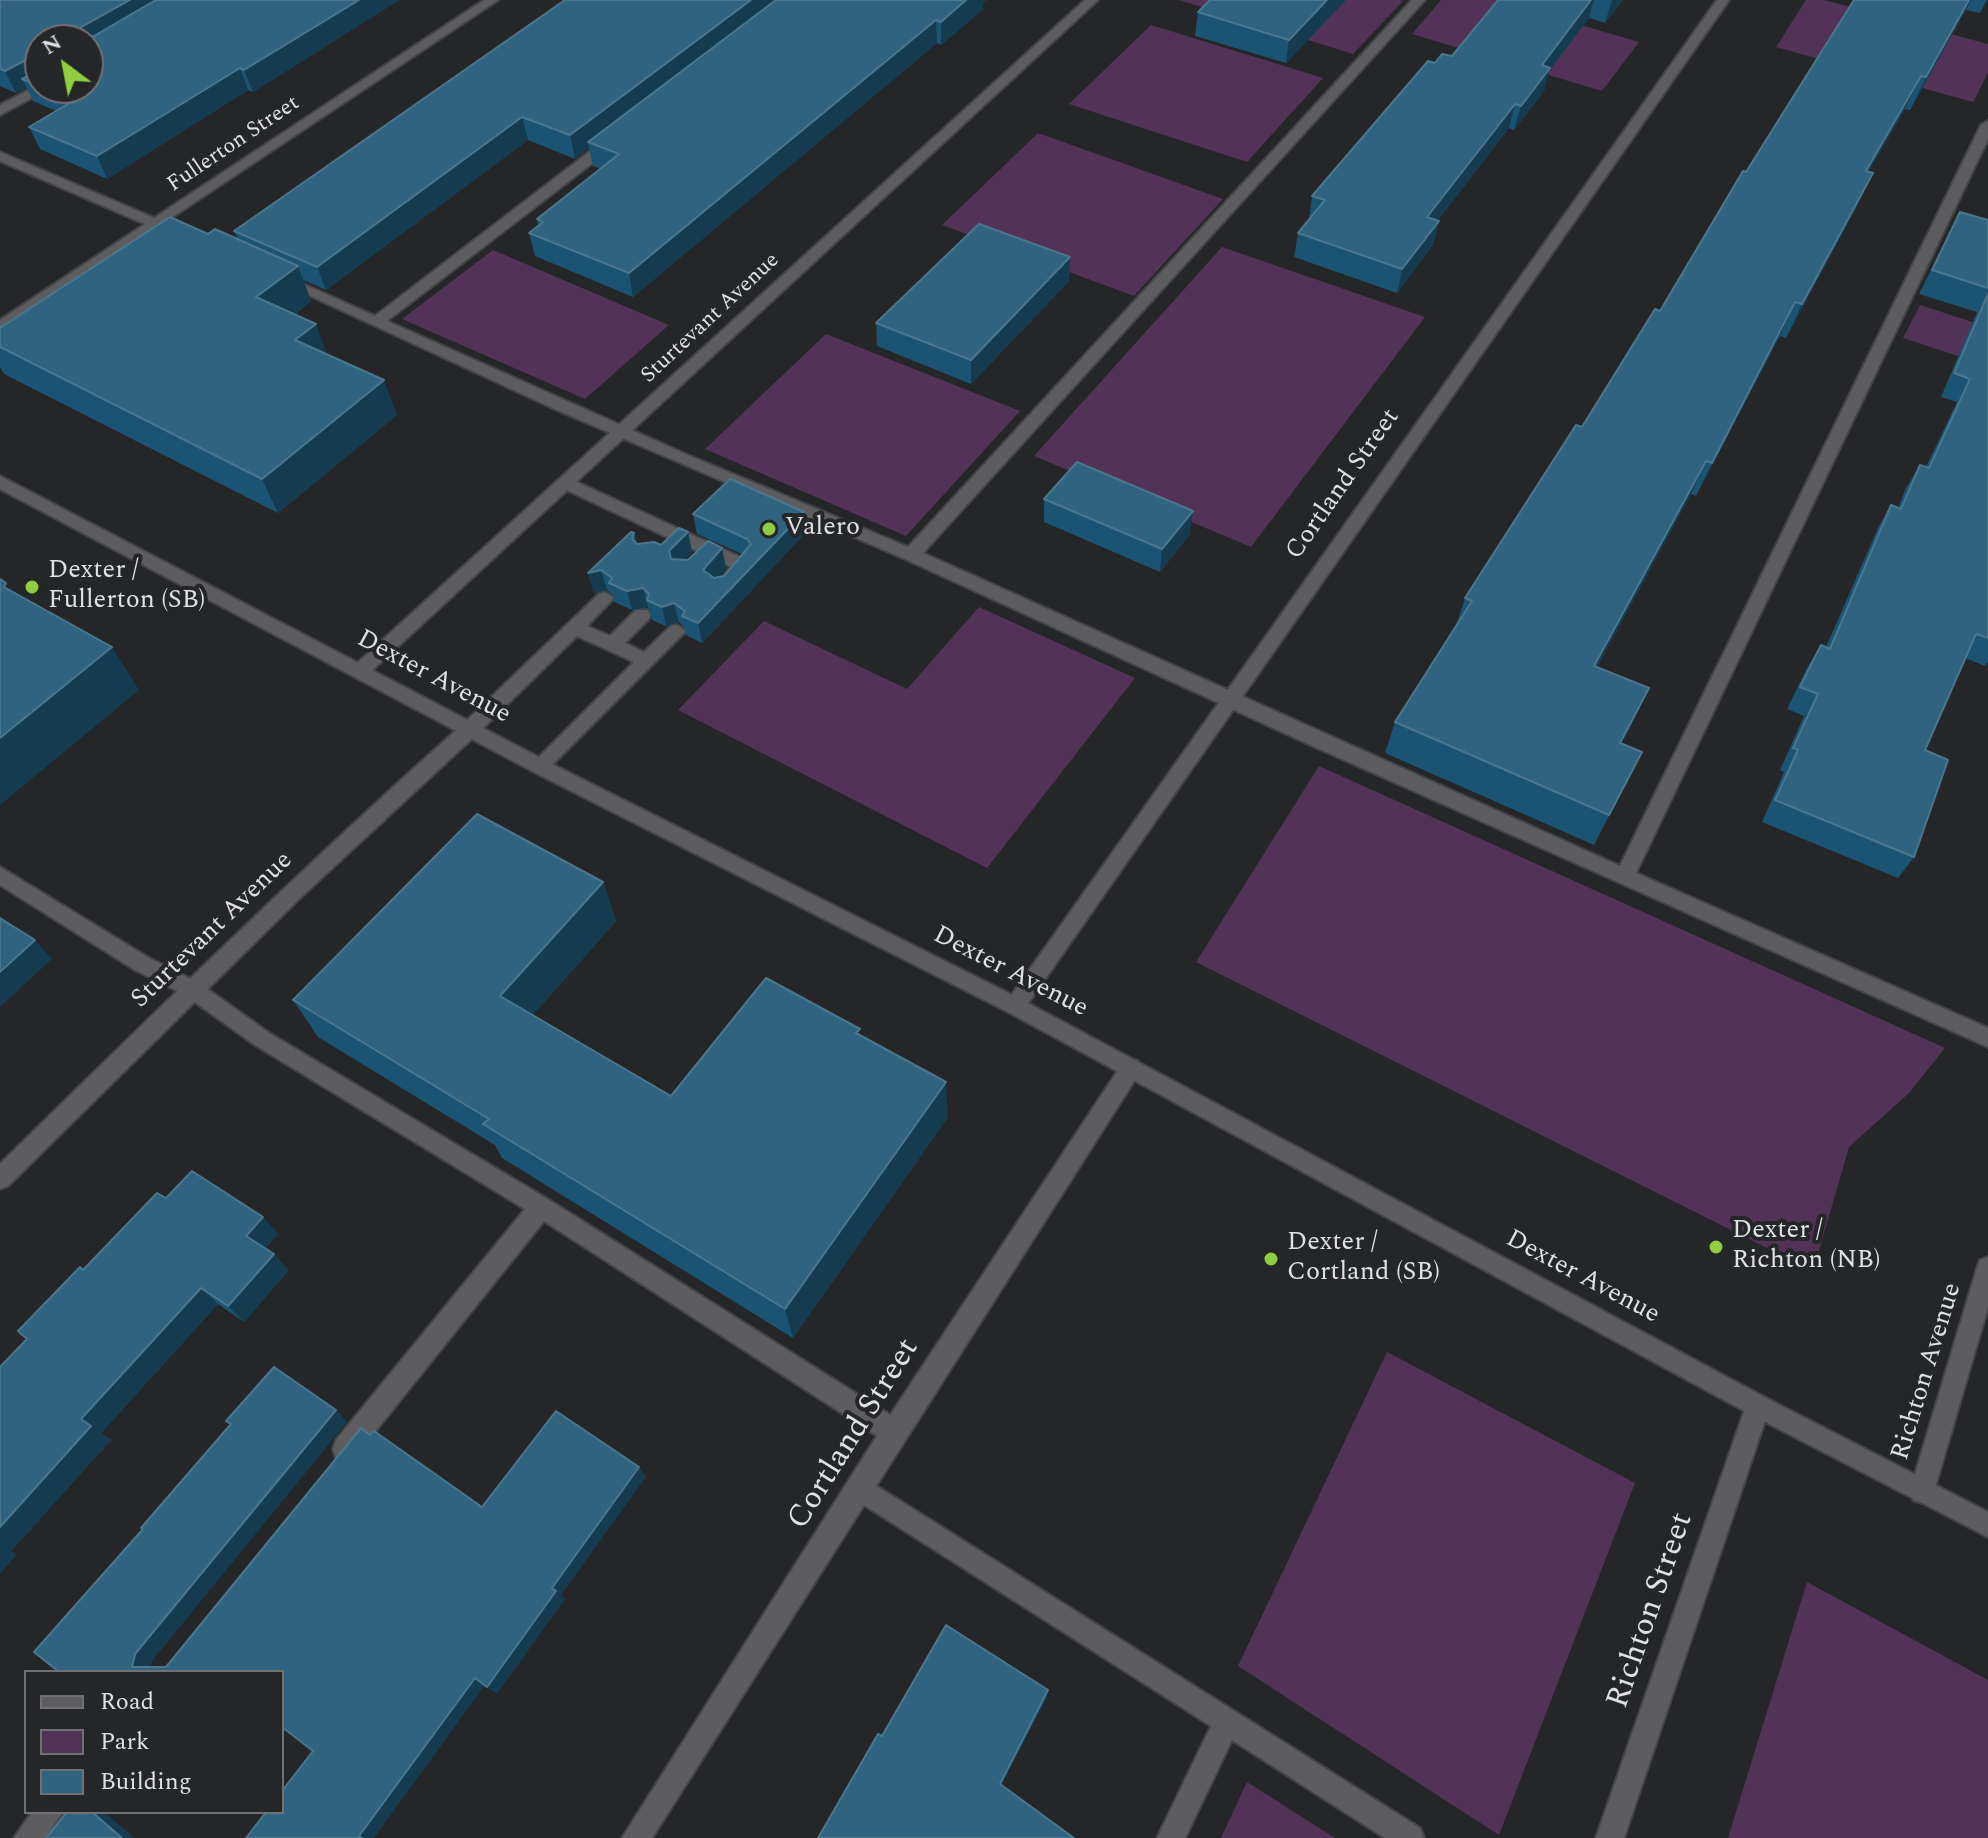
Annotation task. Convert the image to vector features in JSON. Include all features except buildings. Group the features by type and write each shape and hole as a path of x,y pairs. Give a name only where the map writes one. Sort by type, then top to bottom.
{"street":[{"name":"Fullerton Street","path":"0,327 492,0"},
{"name":"Sturtevant Avenue","path":"360,671 1092,0"},
{"path":"911,555 1419,0"},
{"name":"Cortland Street","path":"1015,1006 1723,0"},
{"path":"0,111 24,97"},
{"path":"1625,876 1988,125"},
{"path":"376,322 624,133"},
{"path":"0,156 191,238"},
{"path":"262,270 684,460 911,555 1230,701 1988,1038"},
{"name":"Dexter Avenue","path":"0,482 539,766 1015,1006 1758,1406 1988,1525"},
{"path":"566,483 743,565 719,589"},
{"path":"657,549 674,533"},
{"path":"693,565 709,549"},
{"name":"Sturtevant Avenue","path":"0,1179 192,989 605,598"},
{"path":"612,645 642,615"},
{"path":"575,628 647,661"},
{"path":"539,766 677,631"},
{"path":"0,875 142,964 192,989 262,1039 541,1207 894,1432"},
{"name":"Cortland Street","path":"636,1838 894,1432 1131,1068"},
{"path":"332,1464 541,1207"},
{"name":"Richton Avenue","path":"1922,1491 1988,1268"},
{"name":"Richton Street","path":"1610,1838 1758,1406"},
{"path":"859,1487 1410,1838"},
{"path":"1171,1838 1227,1722"},
{"path":"28,1838 47,1814"}],"green space":[{"path":"1179,0 1400,0 1403,1 1353,54"},
{"path":"1441,0 1495,0 1639,42 1602,91 1412,34"},
{"path":"1806,0 1824,0 1988,44 1988,73 1973,102 1776,47"},
{"path":"1151,25 1323,78 1247,162 1069,104"},
{"path":"1038,133 1223,199 1134,296 942,225"},
{"path":"1222,247 1425,317 1251,547 1034,456"},
{"path":"493,250 669,325 585,399 402,319"},
{"path":"1920,305 1988,327 1988,366 1903,338"},
{"path":"826,334 1020,411 906,536 705,449"},
{"path":"979,607 1135,678 987,868 678,710 764,621 907,689"},
{"path":"1319,766 1945,1048 1909,1093 1849,1147 1813,1271 1196,962"},
{"path":"1387,1352 1635,1483 1499,1835 1238,1666"},
{"path":"1807,1582 1988,1680 1988,1838 1728,1838"},
{"path":"1247,1782 1335,1838 1221,1838"}],"place":[{"name":"Valero","path":"769,529"},
{"name":"Dexter / Fullerton (SB)","path":"32,587"},
{"name":"Dexter / Richton (NB)","path":"1716,1247"},
{"name":"Dexter / Cortland (SB)","path":"1271,1259"}]}
